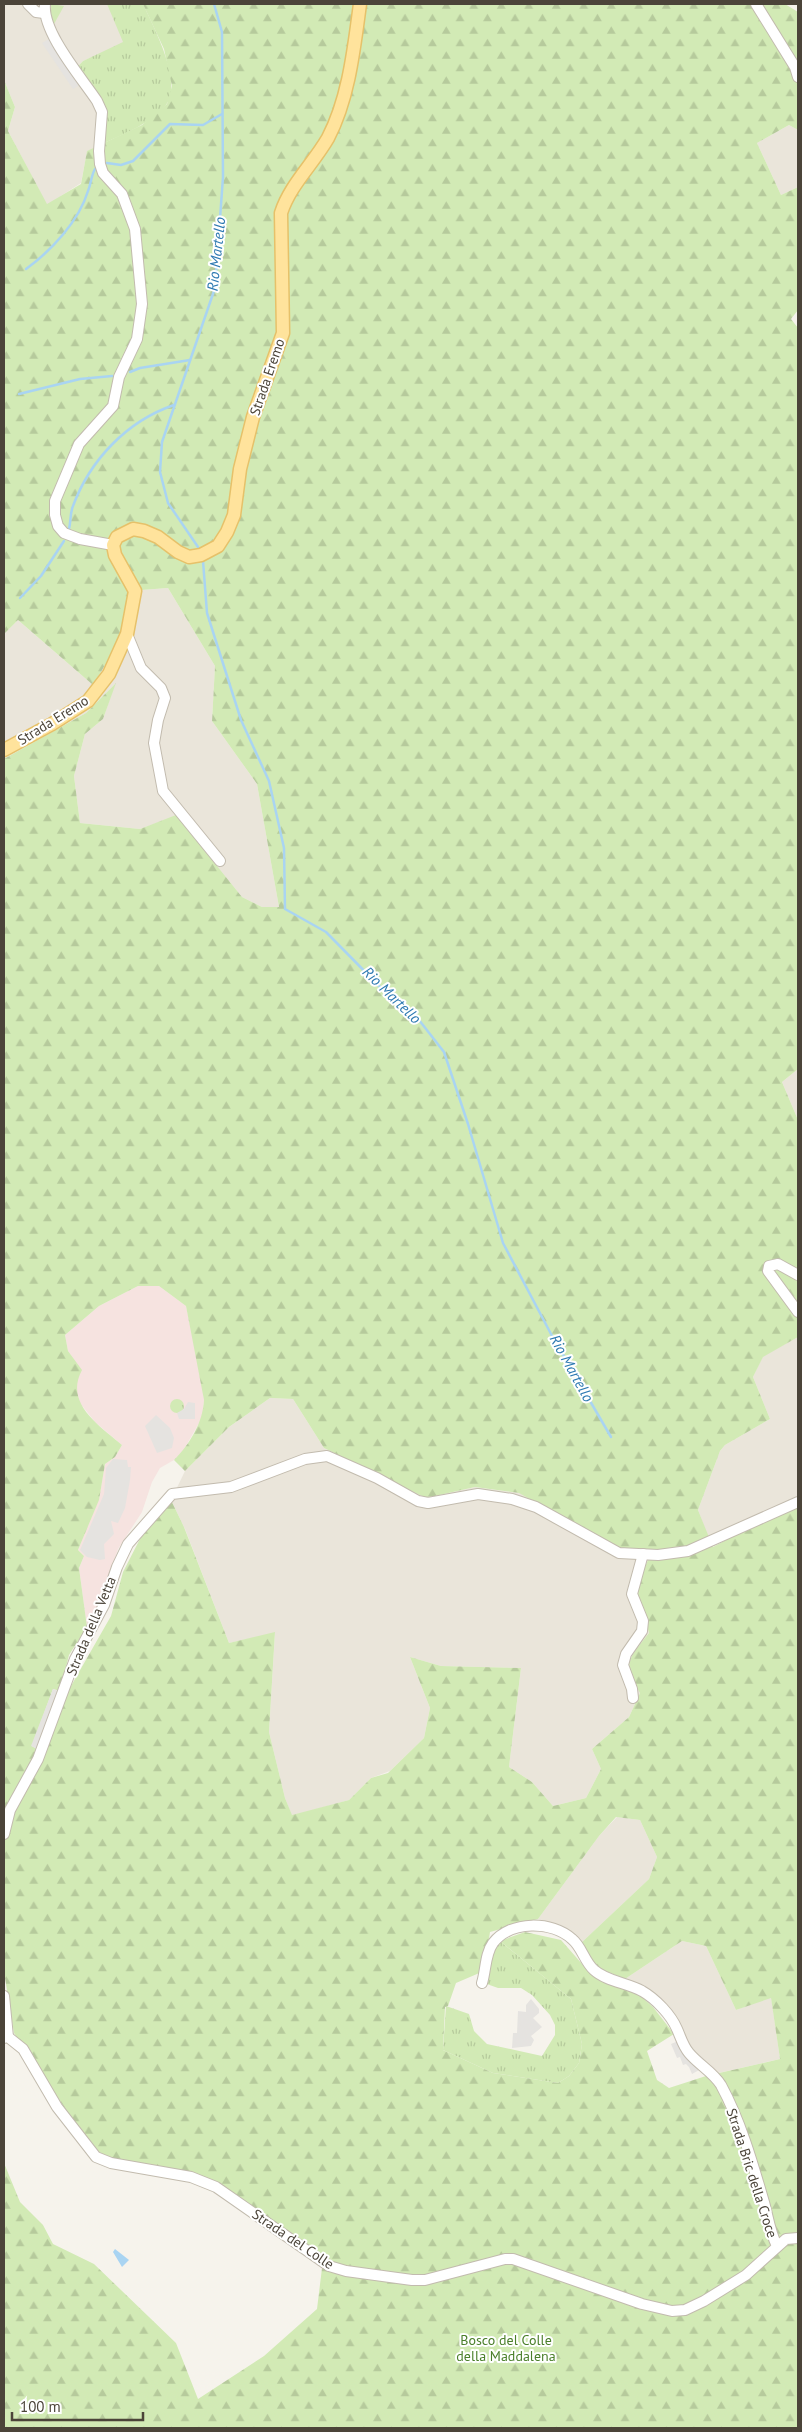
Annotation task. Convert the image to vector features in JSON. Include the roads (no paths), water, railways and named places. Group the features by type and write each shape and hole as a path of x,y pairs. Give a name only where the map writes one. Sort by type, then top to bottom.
{"main road":[{"name":"Strada Eremo","path":"4,750 52,724 88,701 109,674 127,634 135,591 115,555 112,545 117,537 133,529 144,531 189,557 201,555 218,546 228,532 234,515 240,469 253,417 283,333 281,213 286,200 328,138 344,101 360,4"}],"street":[{"path":"28,4 36,12 44,8 50,30 97,101 102,112 100,164 103,173 122,194 135,229 142,304 137,339 119,377 113,406 79,444 56,501 55,514 58,526 64,533 87,541 112,545"},
{"path":"756,4 795,67 798,77"},
{"path":"127,634 141,668 161,688 165,698 158,720 154,743 163,791 220,861"},
{"path":"798,1276 778,1264 769,1266 768,1271 798,1312"},
{"name":"Strada della Vetta","path":"4,1834 10,1810 38,1759 76,1659 104,1605 116,1567 128,1544 172,1494 231,1487 305,1459 327,1456 377,1478 418,1501 428,1502 484,1494 523,1502 616,1552 658,1555 688,1551 798,1502"},
{"path":"633,1698 632,1688 623,1665 626,1654 642,1631 643,1621 632,1594 643,1554"},
{"name":"Strada Bric della Croce","path":"482,1982 490,1949 500,1937 513,1929 534,1926 551,1927 559,1929 574,1940 593,1969 642,1991 652,1998 672,2020 688,2052 721,2086 733,2111 756,2174 766,2207 770,2231 777,2246"},
{"path":"4,1996 8,2018 6,2037"},
{"name":"Strada del Colle","path":"6,2037 23,2049 57,2107 96,2157 111,2162 191,2177 216,2187 336,2269 412,2280 425,2280 505,2259 513,2259 642,2304 672,2311 686,2310 704,2302 746,2275 786,2239 798,2238"}],"water":[{"path":"115,2249 129,2260 122,2267 113,2252"}],"waterway":[{"name":"Rio Martello","path":"198,547 168,503 160,472 162,442 215,288 223,177 222,32 214,4"},
{"path":"107,163 121,165 133,161 170,124 203,125 222,114"},
{"path":"26,269 45,253 71,224 84,202 95,169"},
{"path":"130,372 140,368 190,360"},
{"path":"19,394 80,379 112,376"},
{"path":"69,529 72,509 80,489 100,458 112,444 141,421 174,405"},
{"path":"20,598 41,576 64,541"},
{"name":"Rio Martello","path":"203,561 207,613 241,720 269,781 284,848 285,909 326,932 381,988 419,1020 444,1052 468,1124 503,1243 551,1334 611,1437"}],"park label":[{"name":"Bosco del Colle della Maddalena","path":"506,2348"}]}
